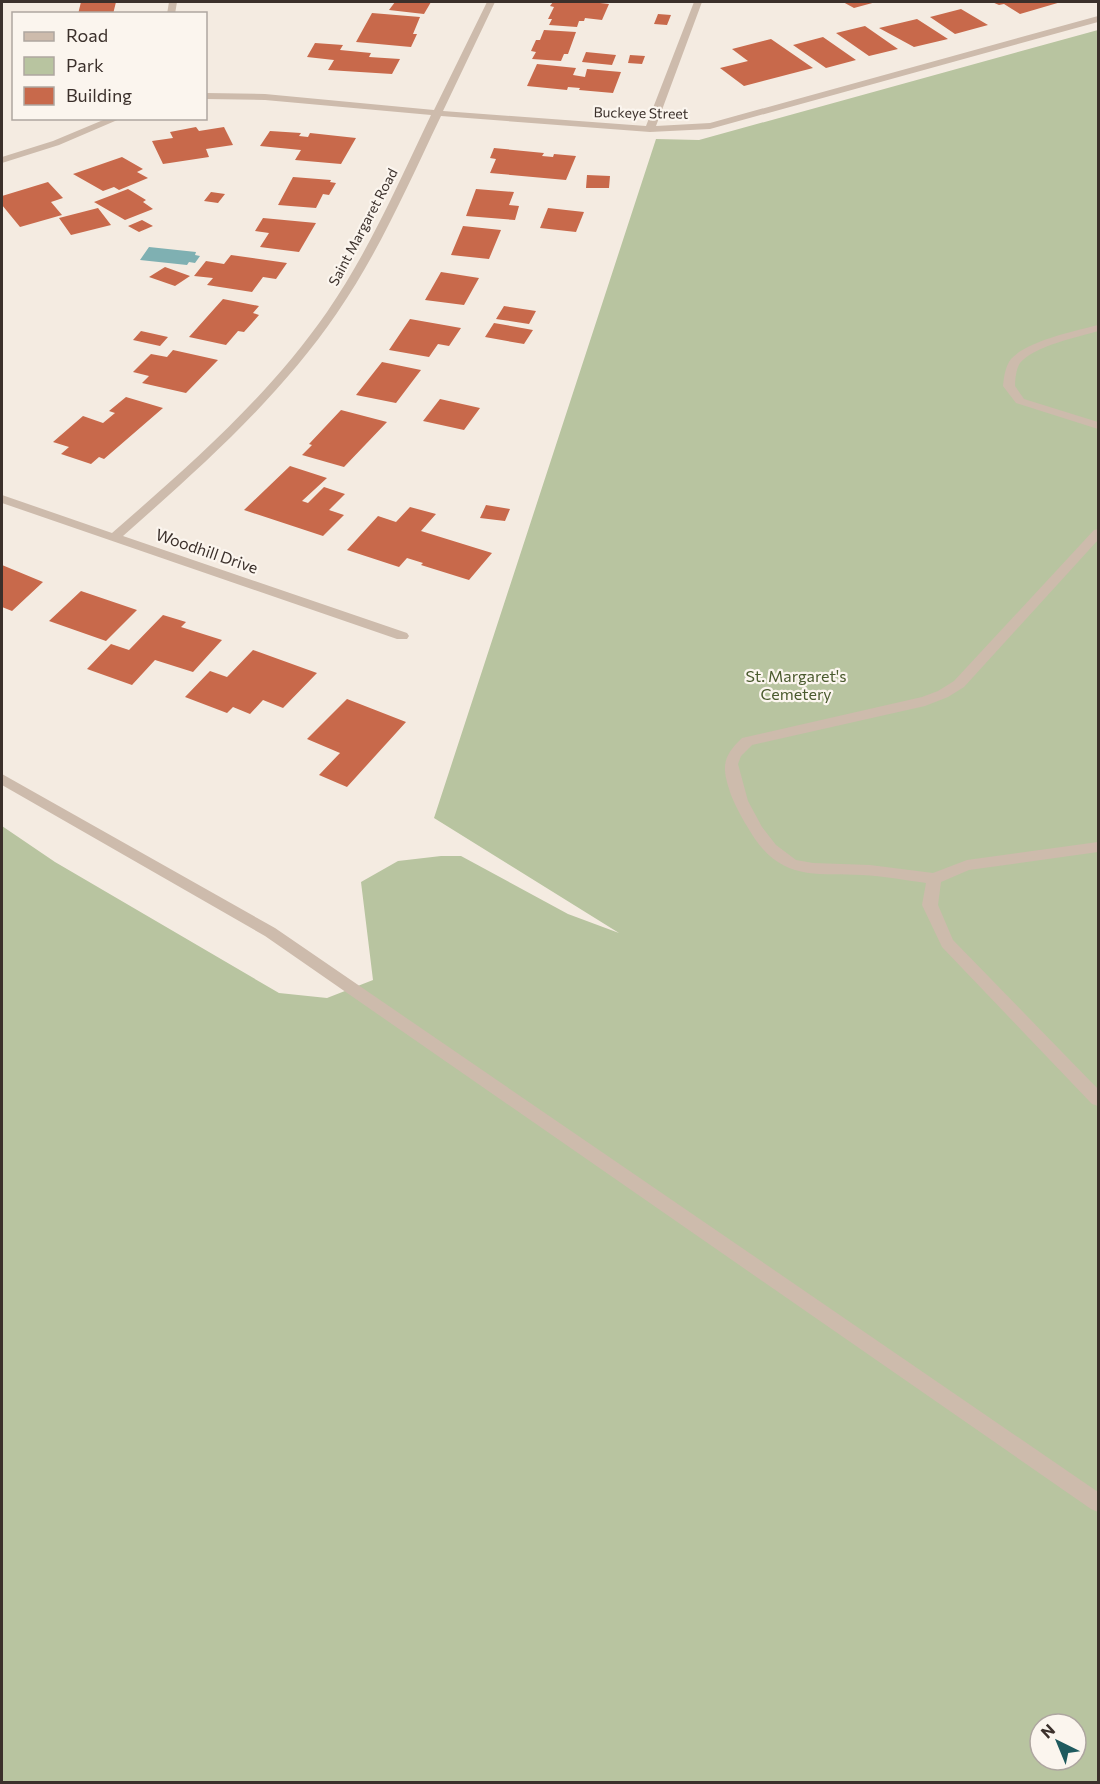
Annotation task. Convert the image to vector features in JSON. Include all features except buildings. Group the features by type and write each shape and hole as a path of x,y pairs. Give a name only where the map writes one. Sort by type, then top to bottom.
{"street":[{"name":"Saint Margaret Road","path":"115,537 239,423 283,377 319,332 348,290 378,238 490,2"},
{"path":"650,129 698,2"},
{"name":"Buckeye Street","path":"207,96 265,97 650,129 700,127 742,118 1098,19"},
{"path":"2,160 56,143 113,120"},
{"path":"1098,328 1069,337 1017,360 1011,372 1009,386 1020,400 1098,426"},
{"name":"Woodhill Drive","path":"2,499 402,636"},
{"path":"1098,533 959,684 925,701 747,741 733,754 730,766 739,797 767,846 784,862 820,869 868,870 934,879 967,865 1098,847"},
{"path":"2,779 270,932 1098,1503"},
{"path":"934,879 930,905 947,943 1098,1099"}],"green space":[{"name":"St. Margaret's Cemetery","path":"1098,30 1098,1782 2,1782 2,826 55,862 279,993 327,998 373,980 361,882 398,861 461,856 568,914 619,933 434,818 656,139 699,140"}],"water":[{"path":"149,247 196,252 195,255 200,256 195,263 189,262 187,265 140,260"}]}
